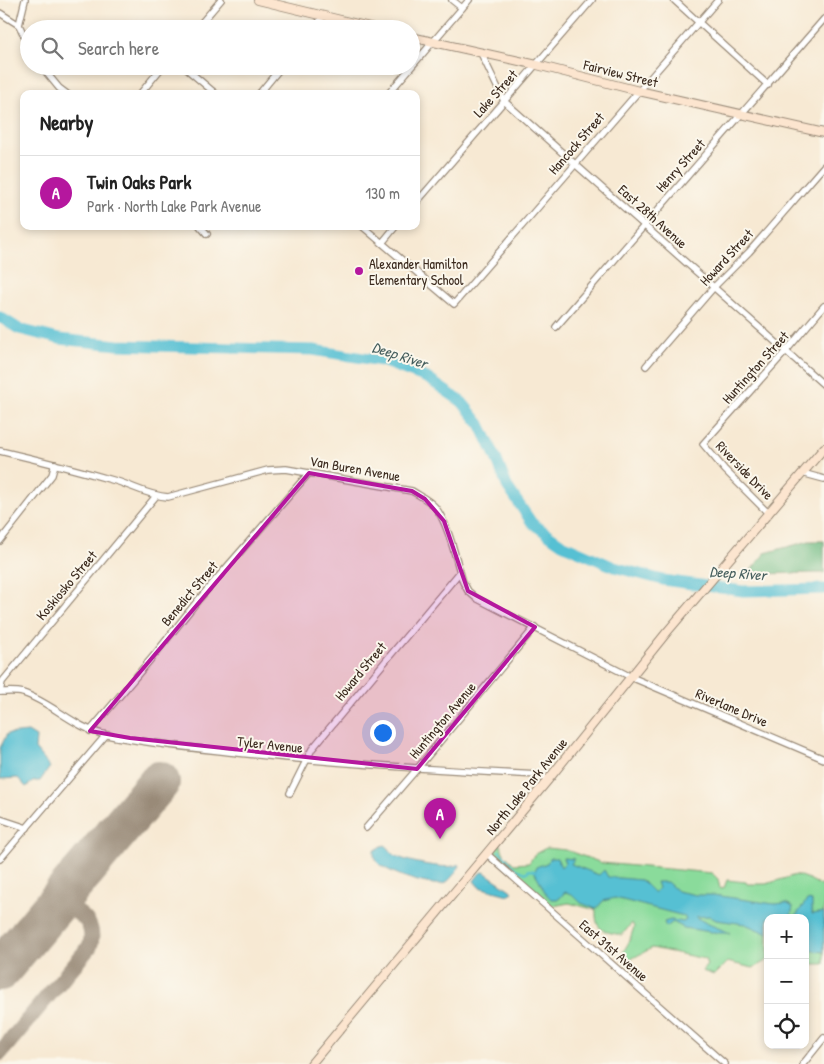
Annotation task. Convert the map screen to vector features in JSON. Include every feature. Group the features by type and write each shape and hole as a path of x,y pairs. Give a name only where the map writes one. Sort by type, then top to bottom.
{"street":[{"path":"20,20 25,0"},
{"path":"204,20 221,0"},
{"path":"258,0 341,20"},
{"path":"452,0 462,8"},
{"path":"420,57 469,0"},
{"name":"Lake Street","path":"420,198 592,0"},
{"path":"674,0 768,85"},
{"name":"Hancock Street","path":"382,243 454,304 718,0"},
{"path":"0,13 19,25 20,21"},
{"path":"321,20 324,16"},
{"name":"Henry Street","path":"556,328 824,19"},
{"name":"Fairview Street","path":"420,39 824,133"},
{"name":"East 28th Avenue","path":"481,53 504,101 824,386"},
{"path":"49,75 62,90"},
{"path":"143,90 156,75"},
{"path":"194,75 211,90"},
{"path":"261,90 274,75"},
{"path":"391,90 404,75"},
{"name":"Howard Street","path":"646,366 714,287 749,252 824,166"},
{"path":"204,230 207,234"},
{"path":"367,230 382,243 393,230"},
{"name":"Huntington Street","path":"702,444 824,306"},
{"name":"Riverside Drive","path":"702,444 769,514"},
{"name":"North Lake Park Avenue","path":"310,1064 487,854 667,632 824,448"},
{"name":"Van Buren Avenue","path":"0,451 126,484 156,496 168,497 268,470 286,469 412,491 425,498 444,521 460,572 468,591 476,598 631,677"},
{"path":"0,541 52,475 55,464"},
{"name":"Benedict Street","path":"90,731 199,599 309,473"},
{"path":"802,473 824,479"},
{"name":"Koskiosko Street","path":"0,692 2,682 156,496"},
{"name":"Howard Street","path":"290,793 312,749 460,572"},
{"name":"Huntington Avenue","path":"366,828 418,769 535,627"},
{"name":"Riverlane Drive","path":"631,677 824,759"},
{"name":"Tyler Avenue","path":"0,692 21,693 37,700 90,731 164,745 306,760 418,769 539,775 548,780"},
{"path":"0,860 106,735"},
{"path":"0,819 26,828"},
{"name":"East 31st Avenue","path":"487,854 725,1064"},
{"path":"803,1064 824,1038"}],"highlighted area":[{"path":"309,473 412,491 425,499 444,521 468,591 535,627 417,769 130,738 90,731"}],"green space":[{"path":"809,541 824,541 824,573 748,574 765,553"},
{"path":"499,842 504,854 514,864 529,863 535,854 546,848 566,850 602,863 712,873 718,879 720,889 724,888 727,880 746,882 747,884 766,884 796,875 807,878 824,887 824,964 809,964 809,914 764,914 764,962 753,968 727,962 714,975 702,971 707,965 705,959 652,948 629,960 622,954 629,942 634,927 632,923 622,935 610,933 599,926 596,910 569,903 553,906 494,854"}],"water":[{"path":"28,732 36,737 35,749 50,767 40,781 34,781 26,787 18,778 0,779 0,748 7,734"},
{"path":"385,845 396,856 409,861 447,867 459,864 460,866 445,883 430,884 409,879 377,862 374,851"},
{"path":"550,858 557,858 561,867 565,863 563,858 574,859 571,864 599,875 604,870 608,877 641,880 654,893 658,888 656,882 667,882 677,891 696,895 713,895 774,904 786,903 793,907 791,914 764,914 764,932 745,924 716,920 709,916 696,917 730,933 684,928 673,922 666,927 664,922 671,920 683,922 686,920 684,916 615,898 603,901 596,909 581,903 572,894 565,892 559,899 551,899 535,873 536,867 547,863"},
{"path":"484,872 513,892 508,895 479,887 474,881 480,873"},
{"path":"807,900 812,901 812,914 824,912 824,952 809,950 809,914 797,914"}],"waterway":[{"name":"Deep River","path":"0,317 19,329 59,339 118,345 313,350 382,361 427,378 462,402 480,424 507,486 532,523 562,544 614,567 663,580 743,591 824,589"},
{"path":"499,851 516,869 526,873 529,870 535,871"}],"taxiway":[{"path":"0,1053 90,946 91,930 84,918 59,901"}],"runway":[{"path":"0,970 159,782"}],"place":[{"name":"Alexander Hamilton Elementary School","path":"359,271"},
{"name":"Twin Oaks Park","path":"440,839"}]}
